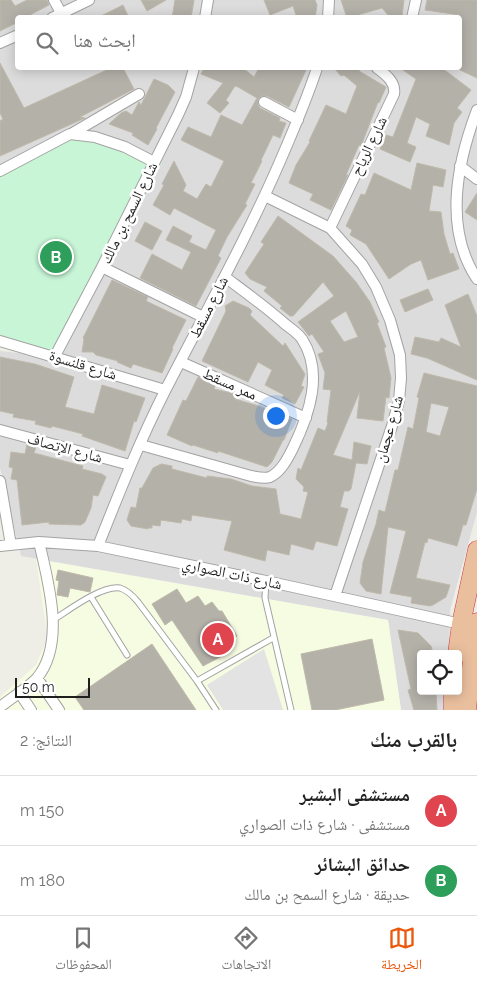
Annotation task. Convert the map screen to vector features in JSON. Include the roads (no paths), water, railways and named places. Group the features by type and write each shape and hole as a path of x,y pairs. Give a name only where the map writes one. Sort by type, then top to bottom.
{"highway":[{"path":"467,710 477,550"},
{"path":"460,650 472,631"},
{"path":"453,695 453,710"}],"street":[{"path":"54,0 57,15 89,0"},
{"path":"206,15 208,0"},
{"path":"328,15 329,0"},
{"path":"413,15 416,0"},
{"path":"0,43 15,36"},
{"name":"شارع السمح بن مالك","path":"55,356 102,267 186,98 193,70"},
{"name":"شارع مسقط","path":"98,546 130,465 265,196 298,120 316,70"},
{"name":"شارع الرياح","path":"330,228 394,94 394,84 379,70"},
{"path":"0,171 70,134 139,94"},
{"path":"264,102 298,120"},
{"path":"477,110 467,136 456,196 457,217 462,245 477,279"},
{"path":"70,134 95,137 125,147 154,162"},
{"path":"460,166 477,179"},
{"name":"شارع عجمان","path":"265,196 330,228 362,264 376,287 390,320 400,355 399,401 335,596"},
{"path":"102,267 203,317"},
{"path":"140,445 264,478 271,476 279,470 288,457 306,418 313,387 310,354 301,338 276,316 225,277"},
{"name":"شارع قلنسوة","path":"0,341 166,390"},
{"name":"ممر مسقط","path":"181,362 306,418"},
{"name":"شارع الإتصاف","path":"0,430 130,465"},
{"path":"0,481 5,545"},
{"path":"0,707 36,678 48,656 53,620 52,604 39,542"},
{"name":"شارع ذات الصواري","path":"5,545 39,542 98,546 335,596 472,631"},
{"path":"36,678 59,710"},
{"path":"19,692 31,710"}],"lane":[{"path":"266,581 265,598 291,710"},
{"path":"53,620 109,588 120,588 130,593 197,681 216,710"},
{"path":"91,597 127,655"},
{"path":"197,681 273,638"}],"place":[{"name":"حدائق البشائر","path":"56,257"},
{"name":"مستشفى البشير","path":"218,639"}]}
